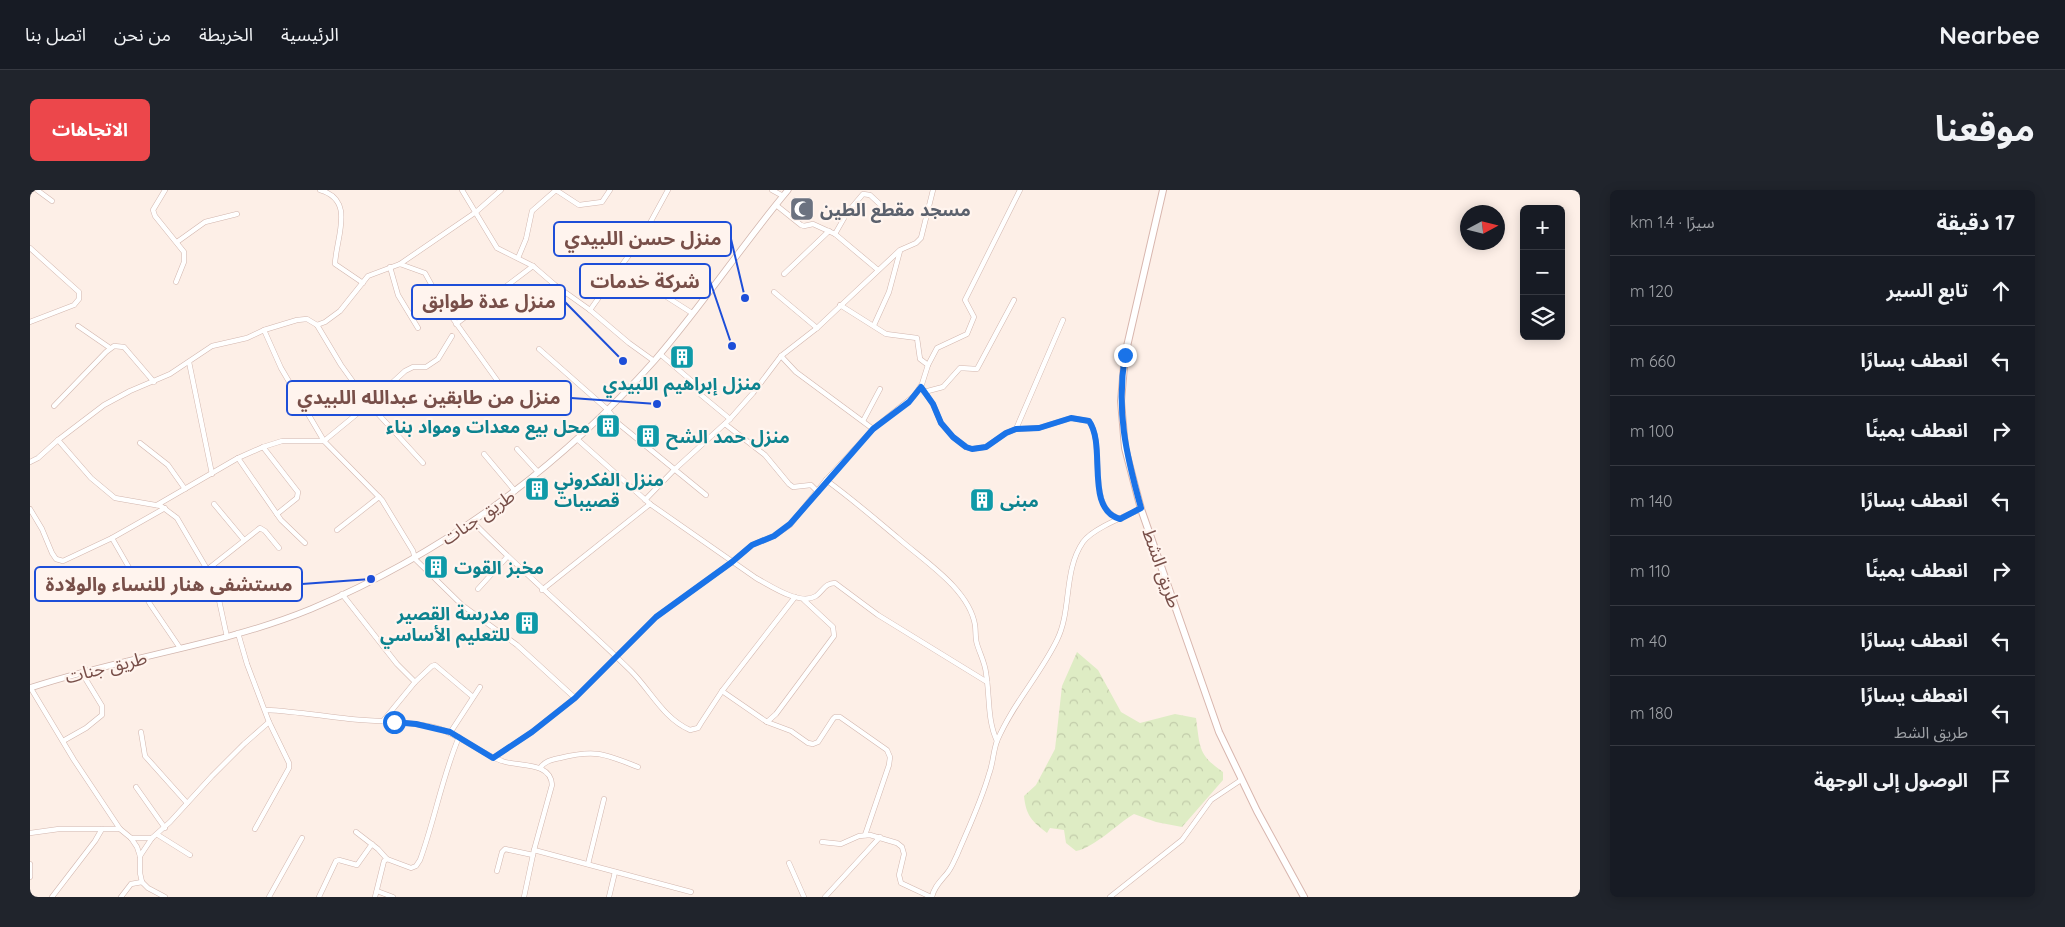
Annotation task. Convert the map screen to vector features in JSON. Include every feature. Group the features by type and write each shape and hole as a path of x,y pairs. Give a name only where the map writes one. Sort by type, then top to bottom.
{"main road":[{"name":"طريق الشط","path":"1163,190 1129,333 1122,375 1121,401 1125,448 1141,508 1219,732 1241,780 1304,897"}],"street":[{"path":"37,190 52,201"},
{"path":"165,190 153,210 184,252 184,262 176,282"},
{"path":"320,190 335,196 340,203 341,226 335,252 335,264 362,283"},
{"path":"462,190 497,248 533,266 654,361"},
{"path":"317,325 335,316 368,276 400,264 476,212 501,190"},
{"path":"518,258 526,239 532,211 556,190 581,205 602,202 610,190"},
{"path":"590,310 644,234 668,190"},
{"path":"772,190 783,196"},
{"name":"طريق جنات","path":"30,688 227,637 311,609 415,559 473,522 515,492 577,440 654,361 788,190"},
{"path":"644,500 730,419 753,393 781,356 817,328 900,250 921,238 933,190"},
{"path":"493,758 532,732 575,698 656,617 732,562 752,545 774,536 790,524 826,480 873,429 909,402 921,387 928,365 937,348 942,344 967,334 974,317 965,300 1020,190"},
{"path":"835,234 847,214 865,192 884,208"},
{"path":"776,205 800,225 813,224 835,234 878,270"},
{"path":"177,242 204,222 237,214"},
{"path":"784,274 829,231"},
{"path":"30,248 69,281 79,292 79,299 74,305 30,322"},
{"path":"874,325 889,292 900,250"},
{"path":"400,264 425,273 440,302 499,384"},
{"path":"456,324 533,266"},
{"path":"390,267 398,295 418,328"},
{"path":"659,292 692,313"},
{"path":"774,292 817,328"},
{"path":"924,392 943,387 960,368 976,369 1014,300"},
{"path":"840,305 886,334 892,336 906,335 917,338 920,359 928,365"},
{"path":"30,462 38,458 58,440 111,401 154,382 212,346 247,338 264,330 307,319 317,325 341,365 370,404 423,462"},
{"path":"1016,429 1063,320"},
{"path":"78,326 110,348"},
{"path":"264,330 280,368 324,440 379,497 413,550 415,559 462,605 516,645 575,698"},
{"path":"156,505 238,458 263,447 282,441 324,440 370,404 409,369 426,367 432,363 438,358 452,336"},
{"path":"54,406 110,348 118,345 124,347 154,382"},
{"path":"539,349 607,410 619,424 706,495"},
{"path":"660,354 694,382"},
{"path":"781,356 796,372 873,429"},
{"path":"189,362 212,474"},
{"path":"921,387 933,404 941,423 953,437 966,447 978,450 1016,429 1039,428 1071,418 1089,421 1096,435 1100,493 1108,512 1120,519"},
{"path":"863,421 880,389"},
{"path":"701,394 730,419"},
{"path":"725,424 765,455 793,487 811,485 818,492"},
{"path":"58,440 91,478 106,492 115,498 125,501 165,508 180,523 208,569 220,600 227,637"},
{"path":"577,440 644,500 732,562 774,587 804,600 833,627 834,636 782,706 767,722"},
{"path":"140,443 168,465 185,489"},
{"path":"263,447 298,492 296,498 277,514"},
{"path":"517,449 538,472"},
{"path":"484,454 515,492"},
{"path":"238,458 277,514 305,543"},
{"path":"826,480 850,497 952,584 971,611 977,643 984,665 992,725 998,741"},
{"path":"337,530 379,497"},
{"path":"214,504 244,540"},
{"path":"542,590 650,504"},
{"path":"30,509 42,529 52,554 60,561 80,554 112,538 165,508"},
{"path":"822,842 841,844 865,835 880,837 897,843 902,847 904,854 899,875 900,883 932,897 935,888 954,862 974,815 989,774 998,741 1018,702 1043,666 1061,632 1067,611 1072,570 1079,549 1087,538 1141,508"},
{"path":"473,522 542,590 616,656 679,725 690,730 698,728 722,691 769,628 789,607 794,597"},
{"path":"208,569 262,528 279,548"},
{"path":"112,538 150,604 180,648"},
{"path":"478,589 507,557"},
{"path":"804,600 814,597 824,587 835,583 878,615 987,682"},
{"path":"342,594 397,664 416,682"},
{"path":"238,633 247,664 269,722 288,758 289,768 255,829"},
{"path":"383,721 416,682 435,665 473,697"},
{"path":"63,742 86,728 102,715 102,706 82,673"},
{"path":"450,732 480,687"},
{"path":"30,688 120,829 132,838 140,856 142,882 148,888 165,897"},
{"path":"722,691 767,722 791,731 808,743 818,742 835,717 840,717 887,750 890,757 889,765 865,835"},
{"path":"266,710 305,712 351,719 416,724 450,732 493,758 514,765 540,768 549,774 552,785 534,850 524,897"},
{"path":"132,838 152,838 158,835 235,752 269,722"},
{"path":"141,732 145,756 187,803"},
{"path":"356,832 387,859 411,868 416,866 420,860 437,808 444,776 459,737"},
{"path":"540,768 548,761 587,752 610,756 638,767"},
{"path":"1110,897 1182,840 1212,800 1241,780"},
{"path":"136,787 165,828"},
{"path":"588,864 604,799"},
{"path":"30,833 59,829 120,829"},
{"path":"52,897 102,829"},
{"path":"158,835 190,854"},
{"path":"825,897 880,837"},
{"path":"140,856 152,838"},
{"path":"269,897 302,838"},
{"path":"319,897 336,861 339,860 357,865 372,844"},
{"path":"497,871 503,850 533,856"},
{"path":"534,850 691,892"},
{"path":"375,897 384,861 387,859"},
{"path":"790,863 804,897"},
{"path":"30,864 30,877"},
{"path":"609,897 615,872"},
{"path":"121,897 132,884 142,882"},
{"path":"377,891 393,897"}],"green space":[{"path":"1077,652 1098,670 1121,712 1140,723 1175,714 1196,718 1202,750 1209,760 1223,772 1223,780 1182,827 1156,822 1134,814 1098,841 1076,851 1066,843 1064,830 1050,828 1047,833 1037,825 1028,813 1024,796 1036,785 1055,749 1062,686"}],"place":[{"name":"مسجد مقطع الطين","path":"802,209"},
{"name":"منزل حسن اللبيدي","path":"745,298"},
{"name":"شركة خدمات","path":"732,346"},
{"name":"منزل إبراهيم اللبيدي","path":"682,357"},
{"name":"منزل عدة طوابق","path":"623,361"},
{"name":"منزل من طابقين عبدالله اللبيدي","path":"657,404"},
{"name":"محل بيع معدات ومواد بناء","path":"608,426"},
{"name":"منزل حمد الشح","path":"648,436"},
{"name":"منزل الفكروني قصيبات","path":"537,489"},
{"name":"مبنى","path":"982,500"},
{"name":"مخبز القوت","path":"436,567"},
{"name":"مستشفى هنار للنساء والولادة","path":"371,579"},
{"name":"مدرسة القصير للتعليم الأساسي","path":"527,623"}],"route":[{"path":"394,722 416,724 450,732 493,758 532,732 575,698 656,617 738,558 752,545 774,536 790,524 826,480 860,446 873,429 898,408 909,402 921,387 933,404 941,423 953,437 966,447 972,449 978,450 986,447 1006,433 1016,429 1039,428 1071,418 1089,421 1096,435 1100,493 1108,512 1120,519 1141,508 1125,448 1121,401 1125,355"}]}
